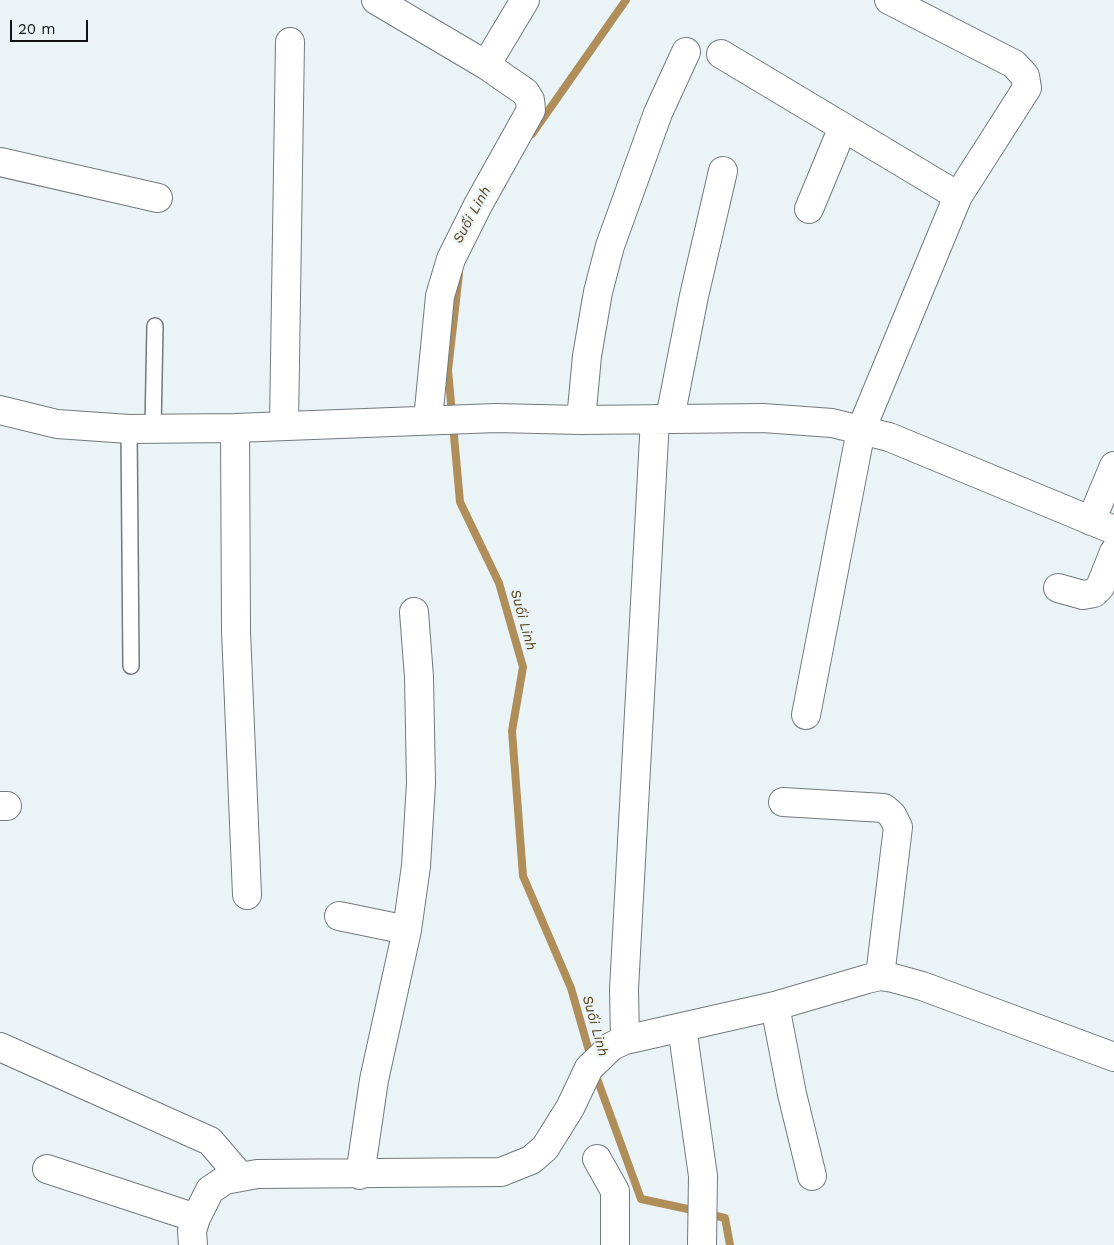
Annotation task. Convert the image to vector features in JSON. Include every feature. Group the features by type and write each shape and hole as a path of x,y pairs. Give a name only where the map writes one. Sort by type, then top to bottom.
{"street":[{"path":"376,0 486,65 525,92 530,100 531,110 478,205 451,259 440,296 428,420"},
{"path":"486,65 526,0"},
{"path":"806,715 861,430 958,196 1027,88 1025,76 1014,64 889,0"},
{"path":"284,425 290,42"},
{"path":"581,420 586,356 598,292 610,246 658,113 686,52"},
{"path":"721,54 958,196"},
{"path":"809,209 843,127"},
{"path":"0,162 158,198"},
{"path":"618,1043 624,988 662,418 694,296 723,172"},
{"path":"0,410 57,424 141,429 235,428 496,418 581,420 763,418 832,424 889,437 1103,526 1114,466"},
{"path":"235,428 236,631 247,895"},
{"path":"1058,588 1083,595 1094,593 1100,587 1114,552"},
{"path":"360,1174 374,1080 407,930 416,866 421,783 419,677 414,612"},
{"path":"783,802 884,808 892,815 898,827 880,976"},
{"path":"339,916 407,930"},
{"path":"193,1245 192,1231 196,1218 210,1190 225,1180 240,1176 501,1172 531,1160 545,1148 570,1108 589,1068 618,1043 775,1006 833,987 880,976 922,986 1114,1057"},
{"path":"775,1006 792,1094 812,1176"},
{"path":"682,1027 703,1176 702,1238"},
{"path":"0,1047 210,1141 240,1176"},
{"path":"596,1158 615,1191 615,1245"},
{"path":"47,1169 196,1218"}],"lane":[{"path":"131,666 141,429 155,326"}],"waterway":[{"name":"Suối Linh","path":"532,134 626,0"},
{"name":"Suối Linh","path":"459,274 448,370 460,502 499,583 523,667 512,731 523,876 571,988 591,1058"},
{"name":"Suối Linh","path":"595,1073 641,1199 697,1211"},
{"name":"Suối Linh","path":"708,1214 725,1218 730,1245"}]}
